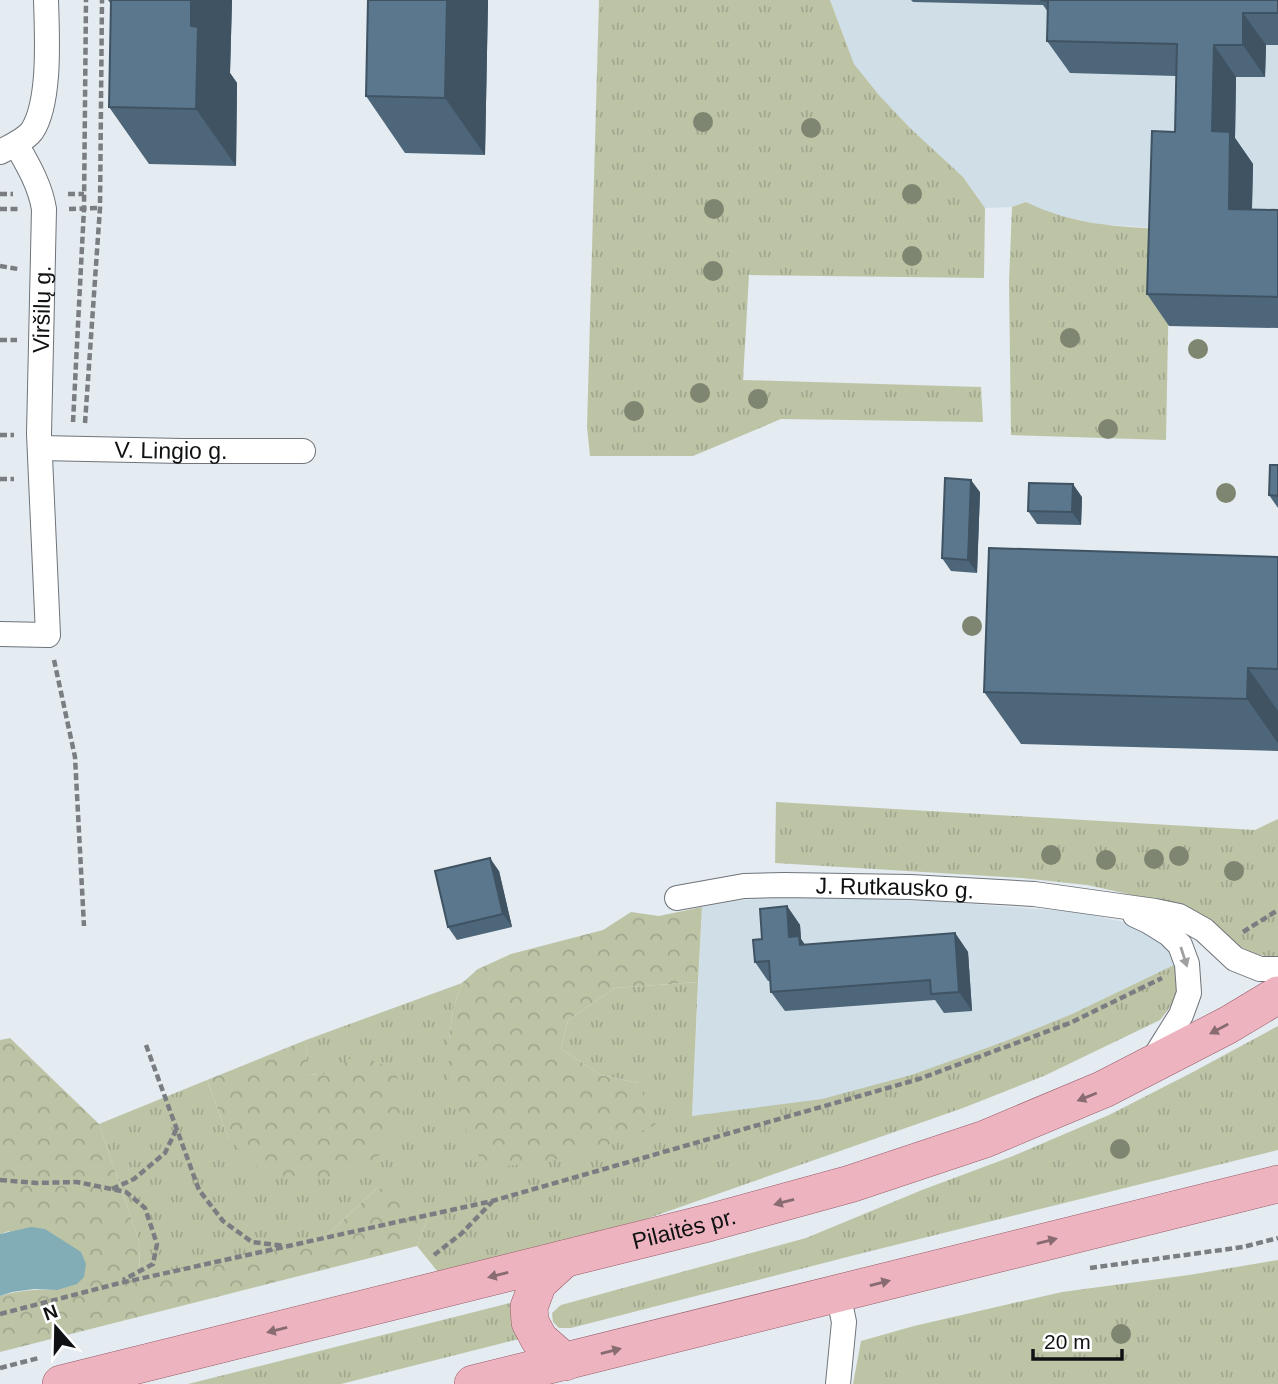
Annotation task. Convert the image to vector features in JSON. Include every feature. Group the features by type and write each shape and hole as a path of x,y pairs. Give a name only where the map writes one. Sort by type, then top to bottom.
{"main road":[{"name":"Pilaitės pr.","path":"61,1384 564,1259 850,1184 985,1139 1080,1099 1228,1025 1278,995"},
{"path":"473,1384 1278,1184"},
{"path":"564,1259 538,1283 529,1307 530,1322 539,1339 565,1362"}],"street":[{"name":"Viršilų g.","path":"46,0 45,85 41,109 31,132 8,148 33,173 44,209 40,447 48,635"},
{"name":"V. Lingio g.","path":"40,447 303,451"},
{"path":"0,634 48,635"},
{"name":"J. Rutkausko g.","path":"677,898 744,886 784,884 1034,894 1179,916 1204,930 1235,959 1260,969 1278,969"},
{"name":"J. Rutkausko g.","path":"1112,905 1169,934 1180,945 1187,964"},
{"path":"1148,1067 1181,1015 1189,993 1187,964"},
{"path":"838,1293 844,1322 838,1384"}],"path":[{"path":"77,449 85,208 86,0"},
{"path":"77,449 100,208 102,0"},
{"path":"48,635 75,757 84,926"},
{"path":"1221,945 1278,910"},
{"path":"0,1314 116,1284 492,1202 919,1079 1070,1023 1187,964"},
{"path":"146,1045 199,1190 223,1221 252,1242 290,1246"},
{"path":"111,1189 134,1179 165,1153 176,1129"},
{"path":"0,1180 77,1182 126,1192 145,1208 156,1244 153,1264 116,1284"}],"shaded area":[{"path":"830,0 1278,0 1278,328 1169,326 1170,229 1098,224 1048,213 1026,202 1012,207 985,208 963,177 909,127 854,64"},
{"path":"781,896 930,901 1078,912 1137,925 1167,943 1176,964 1072,1014 911,1075 822,1100 692,1116 702,907"}],"green space":[{"path":"599,0 830,0 854,64 909,127 963,177 985,208 984,278 749,275 743,380 981,387 983,422 781,419 693,456 590,456 587,427"},
{"path":"1026,202 1079,220 1114,226 1170,229 1166,440 1011,435 1009,282 1012,207"},
{"path":"776,802 1255,830 1278,819 1278,958 1254,954 1155,900 1087,885 1022,878 775,863"},
{"path":"702,907 698,982 615,988 568,1020 561,1049 601,1075 638,1083 656,1125 581,1156 485,1169 463,1124 449,1079 449,1039 453,1010 462,983 478,969 511,954 603,930 631,912 659,916"},
{"path":"1176,964 1176,994 1160,1020 1046,1075 963,1108 643,1220 438,1272 417,1246 427,1220 377,1188 326,1236 140,1279 139,1241 99,1124 207,1080 228,1138 322,1075 307,1074 306,1040 462,983 453,1010 449,1039 449,1079 638,1083 601,1075 561,1049 568,1020 615,988 698,982 692,1116 822,1099 911,1075 1072,1014"},
{"path":"1278,1026 1278,1150 571,1328 559,1328 553,1322 552,1313 561,1305 806,1238 1013,1156 1109,1115"},
{"path":"10,1038 99,1124 139,1241 140,1279 326,1236 377,1188 419,1199 427,1220 417,1246 0,1352 0,1296 28,1290 57,1290 9,1231 0,1234 0,1040"},
{"path":"306,1040 308,1074 322,1075 356,1055 395,1069 405,1107 380,1155 337,1179 268,1178 228,1138 207,1080"},
{"path":"1278,1260 1278,1384 853,1384 861,1341 1062,1292"},
{"path":"514,1302 519,1339 341,1384 188,1384"}],"water":[{"path":"31,1227 45,1229 81,1252 86,1264 84,1277 77,1284 57,1290 34,1289 0,1296 0,1234"}],"building":[{"path":"111,0 191,0 191,26 198,27 196,109 109,107"},
{"path":"368,0 447,0 445,98 366,96"},
{"path":"1040,0 1278,0 1278,13 1243,13 1243,45 1214,45 1212,131 1230,132 1229,209 1278,210 1278,297 1147,294 1152,131 1175,132 1177,44 1047,41 1048,1"},
{"path":"1270,465 1278,465 1278,496 1269,495"},
{"path":"945,478 971,480 968,560 942,558"},
{"path":"1029,483 1073,484 1072,512 1028,511"},
{"path":"989,548 1278,557 1278,669 1248,668 1247,699 984,692"},
{"path":"490,858 503,914 448,927 435,871"},
{"path":"787,906 789,937 799,936 800,945 955,933 959,992 931,994 930,980 771,992 769,961 755,962 753,940 762,939 760,909"}]}
